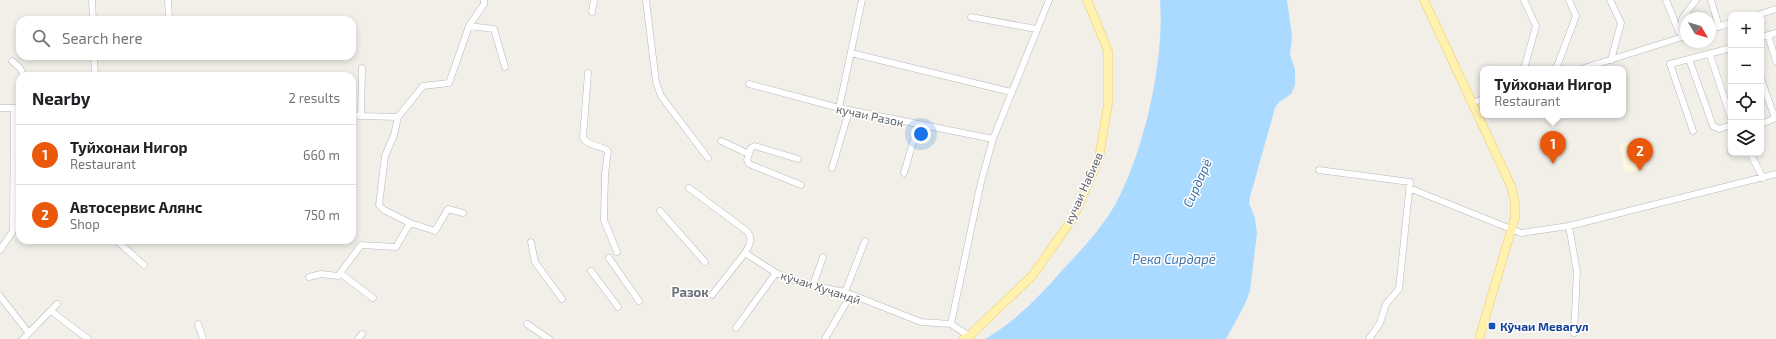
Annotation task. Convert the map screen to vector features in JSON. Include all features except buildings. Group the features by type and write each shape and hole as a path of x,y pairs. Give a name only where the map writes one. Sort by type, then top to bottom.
{"main road":[{"name":"кучаи Набиев","path":"966,337 1032,276 1073,218 1099,158 1108,104 1108,51 1087,0"},
{"path":"1424,0 1511,186 1515,202 1515,218 1480,339"}],"street":[{"path":"92,0 93,16"},
{"path":"168,0 169,16"},
{"path":"463,213 448,208 435,231 410,223 384,210 379,205 385,156 394,135 398,117 423,86 449,83 469,26 484,4 484,0"},
{"path":"592,12 594,0"},
{"path":"646,0 656,82 661,96 708,158"},
{"path":"839,108 862,0"},
{"path":"951,324 981,182 993,139 1036,29 1049,0"},
{"path":"1524,0 1536,26 1525,66"},
{"path":"1557,66 1576,16 1569,0"},
{"path":"1610,0 1621,23 1611,60"},
{"path":"1666,0 1680,30"},
{"path":"1687,12 1696,0"},
{"path":"1711,0 1719,27"},
{"path":"1764,13 1776,9"},
{"path":"971,17 1036,29"},
{"path":"1716,28 1728,24"},
{"path":"469,26 494,29 505,67"},
{"path":"1764,36 1776,33"},
{"path":"1768,35 1776,61"},
{"path":"1591,66 1680,38"},
{"path":"1692,132 1670,64 1710,54 1728,51"},
{"path":"851,53 1011,92"},
{"path":"1710,54 1728,109"},
{"path":"1689,59 1713,126 1719,129 1728,126"},
{"path":"94,60 95,72"},
{"path":"12,61 20,68 22,72"},
{"path":"361,116 362,68"},
{"path":"588,72 584,137 587,142 608,151 604,174 604,220 617,252"},
{"name":"кучаи Разок","path":"749,84 849,111 993,139"},
{"path":"1763,84 1775,118 1764,123"},
{"path":"1472,103 1480,100"},
{"path":"0,108 16,108"},
{"path":"832,168 849,111"},
{"path":"356,115 398,117"},
{"path":"904,172 918,125"},
{"path":"721,141 749,154"},
{"path":"798,159 756,146 751,148 747,160 749,164 801,185"},
{"path":"1750,156 1763,178"},
{"path":"1319,170 1410,182 1399,289 1386,304 1380,323 1369,339"},
{"path":"1409,188 1521,233 1528,233 1569,226 1776,174"},
{"path":"689,188 748,232 751,237 751,242 745,253 712,295"},
{"path":"0,250 13,231 16,192"},
{"path":"660,211 706,262"},
{"path":"308,277 321,274 338,276 361,245 396,247 410,223"},
{"path":"1569,226 1577,272 1574,334"},
{"path":"825,339 847,294 866,241"},
{"path":"531,242 535,262 562,299"},
{"path":"120,244 144,265"},
{"name":"кӯчаи Хуҷандӣ","path":"745,253 776,273 813,286 847,294 921,322 951,324 966,337"},
{"path":"813,286 823,257"},
{"path":"609,258 639,301"},
{"path":"591,271 618,307"},
{"path":"340,273 373,298"},
{"path":"736,328 776,273"},
{"path":"0,296 28,332"},
{"path":"23,339 28,332 57,304"},
{"path":"51,311 88,339"},
{"path":"198,324 203,339"},
{"path":"526,324 549,339"}],"shaded area":[{"path":"1632,142 1638,171 1625,173 1619,144"}],"water":[{"name":"Река Сирдарё","path":"1160,0 1287,0 1292,36 1290,55 1295,69 1295,85 1291,94 1279,102 1275,108 1250,197 1249,203 1255,218 1257,233 1250,291 1244,306 1226,339 985,339 1015,318 1042,293 1103,224 1115,205 1135,159 1150,105 1156,77 1159,50 1161,24"}],"place":[{"name":"Туйхонаи Нигор","path":"1553,164"},
{"name":"Автосервис Алянс","path":"1640,171"},
{"name":"Кӯчаи Мевагул","path":"1492,326"}],"district":[{"name":"Разок","path":"690,292"}],"water label":[{"name":"Сирдарё","path":"1197,183"}]}
